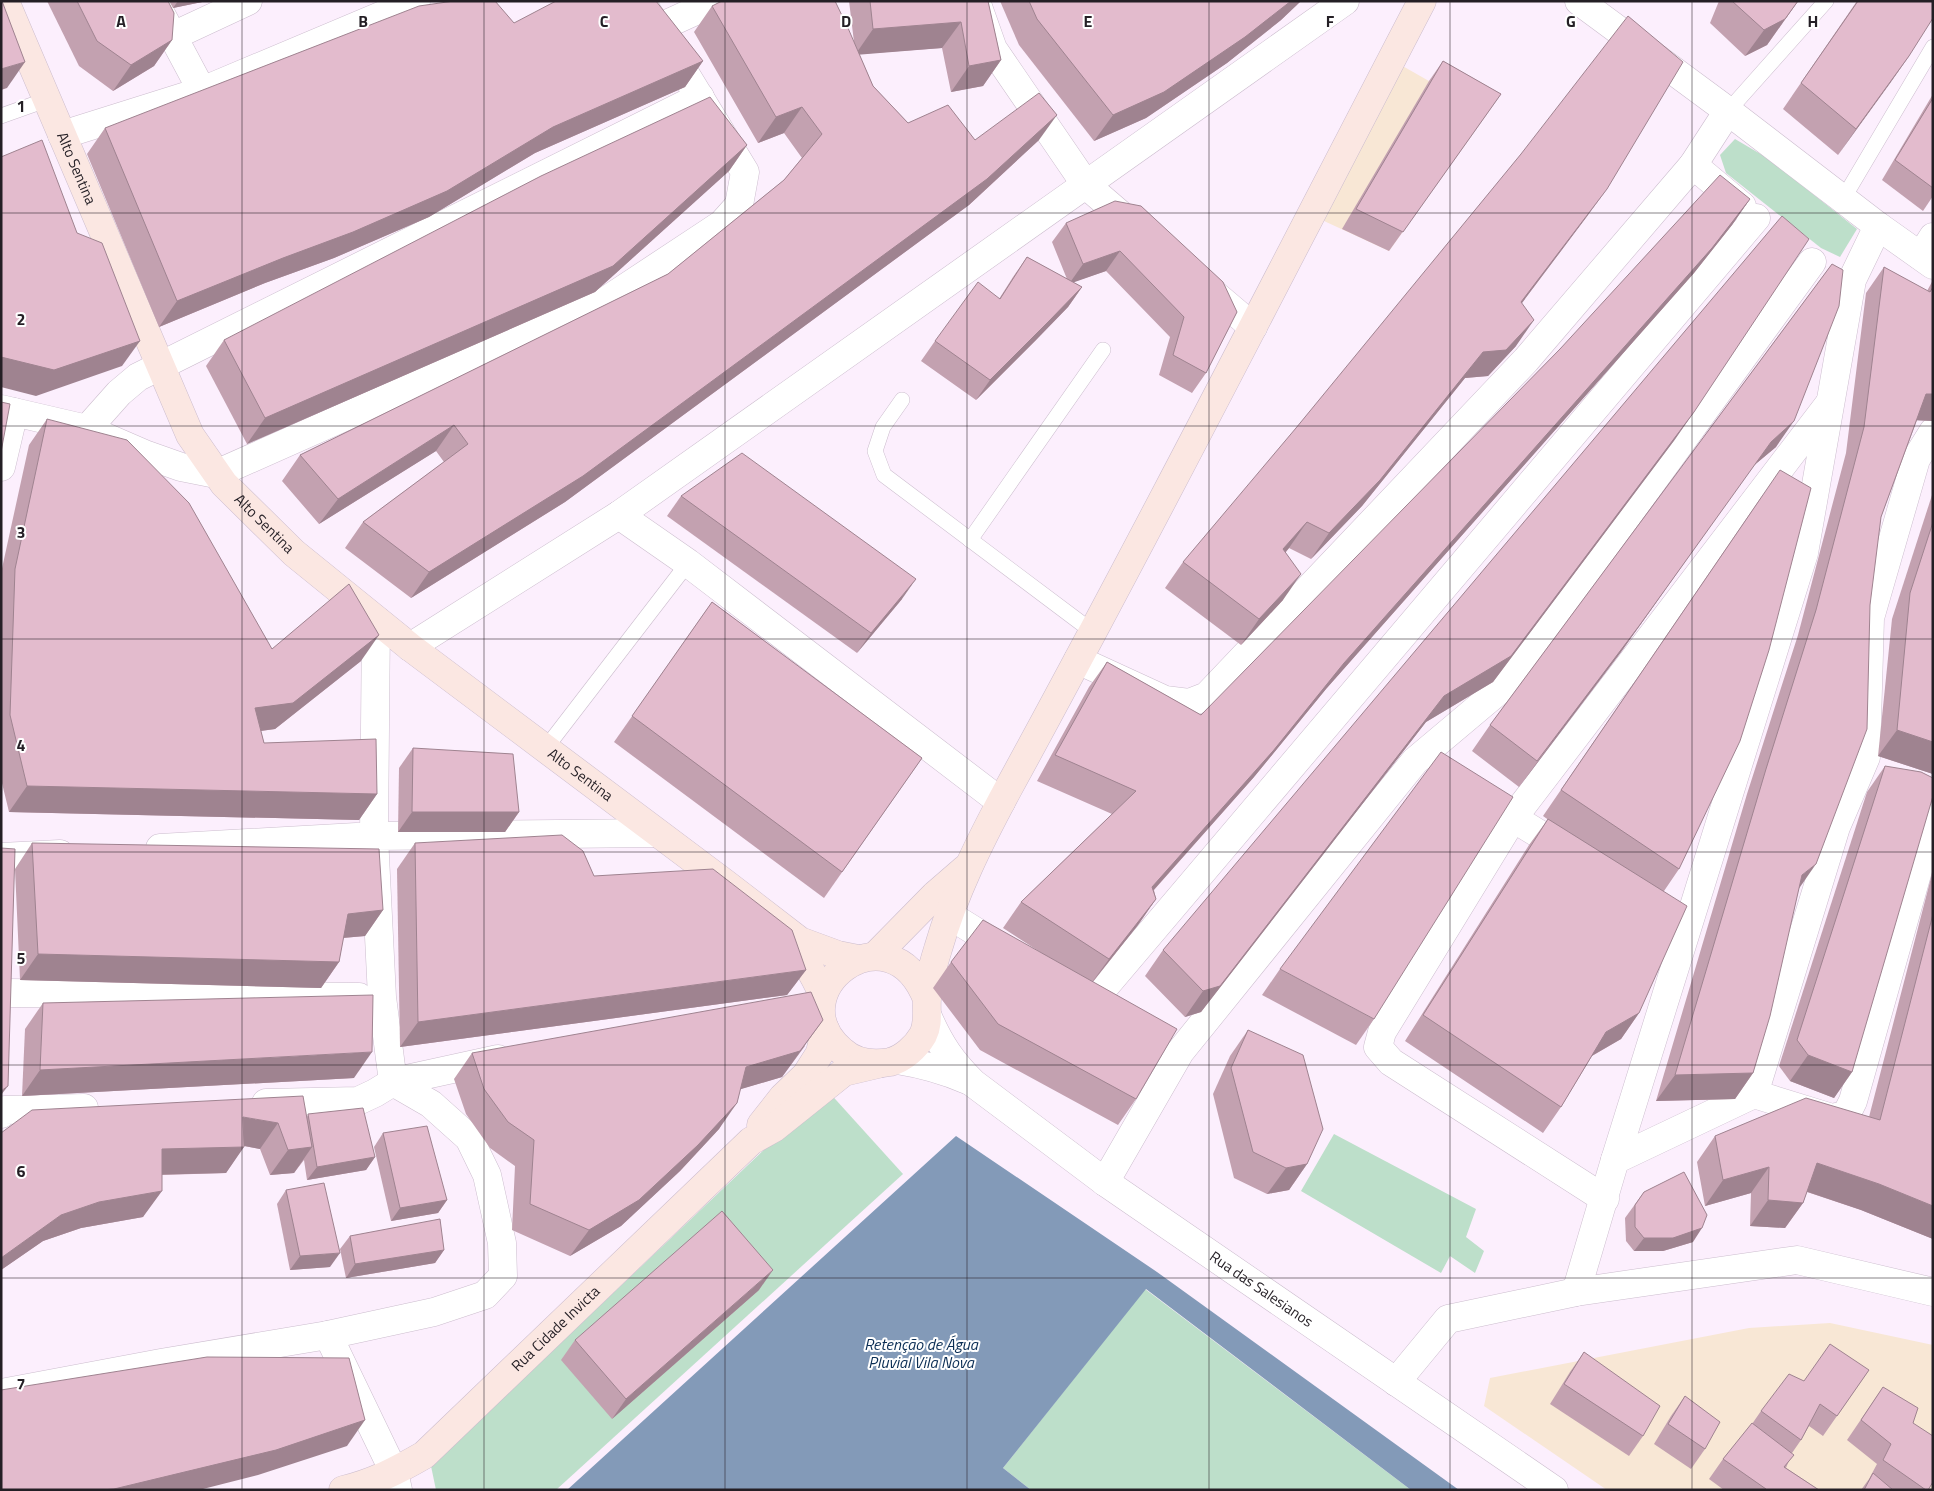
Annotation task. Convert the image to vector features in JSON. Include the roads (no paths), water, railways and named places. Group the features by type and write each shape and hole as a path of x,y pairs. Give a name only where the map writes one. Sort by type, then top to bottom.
{"main road":[{"name":"Alto Sentina","path":"5,1 190,435 224,484 294,552 410,647 800,941 838,954 866,958"},
{"path":"966,868 866,958 843,967 831,979 823,995 821,1012 825,1029 833,1044 846,1055 862,1062 888,1062 912,1049 923,1035 937,951 966,868 1093,632 1422,1"},
{"name":"Alto Sentina","path":"726,884 794,946 810,970 823,995"},
{"path":"866,958 892,959 908,968 921,982 928,1008"},
{"name":"Rua Cidade Invicta","path":"343,1490 396,1481 424,1455 751,1141 783,1097 811,1067 820,1053 825,1029"},
{"name":"Rua Cidade Invicta","path":"751,1141 774,1128 844,1072 888,1062"}],"street":[{"path":"154,1 202,91"},
{"path":"173,36 248,1"},
{"path":"62,135 202,91 416,1"},
{"path":"1,467 8,410 87,429 155,458 181,467 216,474 607,300 722,224 739,205 745,172 641,1"},
{"path":"658,28 717,1"},
{"path":"976,1 994,49 1086,185 1154,243"},
{"path":"410,647 619,515 1345,1"},
{"path":"1588,4 1878,226 1929,253"},
{"path":"87,429 119,393 138,378 700,97"},
{"path":"1078,660 1165,700 1189,703 1207,696 1526,360 1694,165 1728,111"},
{"path":"1694,165 1756,218 1812,262 1852,280"},
{"path":"1092,1003 1756,218"},
{"path":"1576,1292 1615,1160 1804,553 1852,280 1878,226"},
{"path":"1105,1182 1180,1052 1415,761 1437,756 1503,687 1812,262"},
{"path":"1192,275 1252,327"},
{"path":"1605,1198 1391,1062 1378,1047 1382,1032 1513,818 1831,401"},
{"path":"1754,1094 1836,827 1875,762 1870,618 1916,459 1933,432"},
{"path":"619,515 688,563 1001,802"},
{"path":"376,620 374,836 382,998 392,1082"},
{"path":"1482,793 1513,818 1588,864"},
{"path":"1615,1160 1754,1094 1832,1118 1846,1115 1853,1101 1933,817"},
{"path":"140,850 374,836 657,833"},
{"path":"3,865 82,853"},
{"path":"1663,910 1688,926"},
{"path":"949,915 1024,962"},
{"path":"7,965 7,1022"},
{"path":"1066,987 1124,1021"},
{"path":"8,993 382,998"},
{"name":"Rua das Salesianos","path":"928,1008 939,1041 949,1056 973,1083 1105,1182 1554,1490"},
{"path":"1156,1039 1180,1052"},
{"path":"241,1104 358,1100 376,1093 392,1082 526,1053"},
{"name":"Rua das Salesianos","path":"888,1062 932,1066 973,1083"},
{"path":"6,1081 3,1112 113,1107"},
{"path":"1,1393 161,1363 328,1336 442,1309 485,1295 504,1276 502,1243 486,1175 469,1138 430,1104 392,1082"},
{"path":"1396,1382 1448,1319 1576,1292 1797,1260 1933,1292"},
{"path":"328,1336 396,1481"}],"lane":[{"path":"1728,111 1826,1"},
{"path":"1843,199 1933,48"},
{"path":"1,116 46,100"},
{"path":"970,540 1103,350"},
{"path":"902,400 883,427 876,451 884,474 1093,632"},
{"path":"545,749 688,563"}],"water":[{"name":"Retenção de Água Pluvial Vila Nova","path":"956,1136 1157,1272 1459,1490 1411,1490 1146,1289 1003,1468 1031,1490 567,1490"}]}
